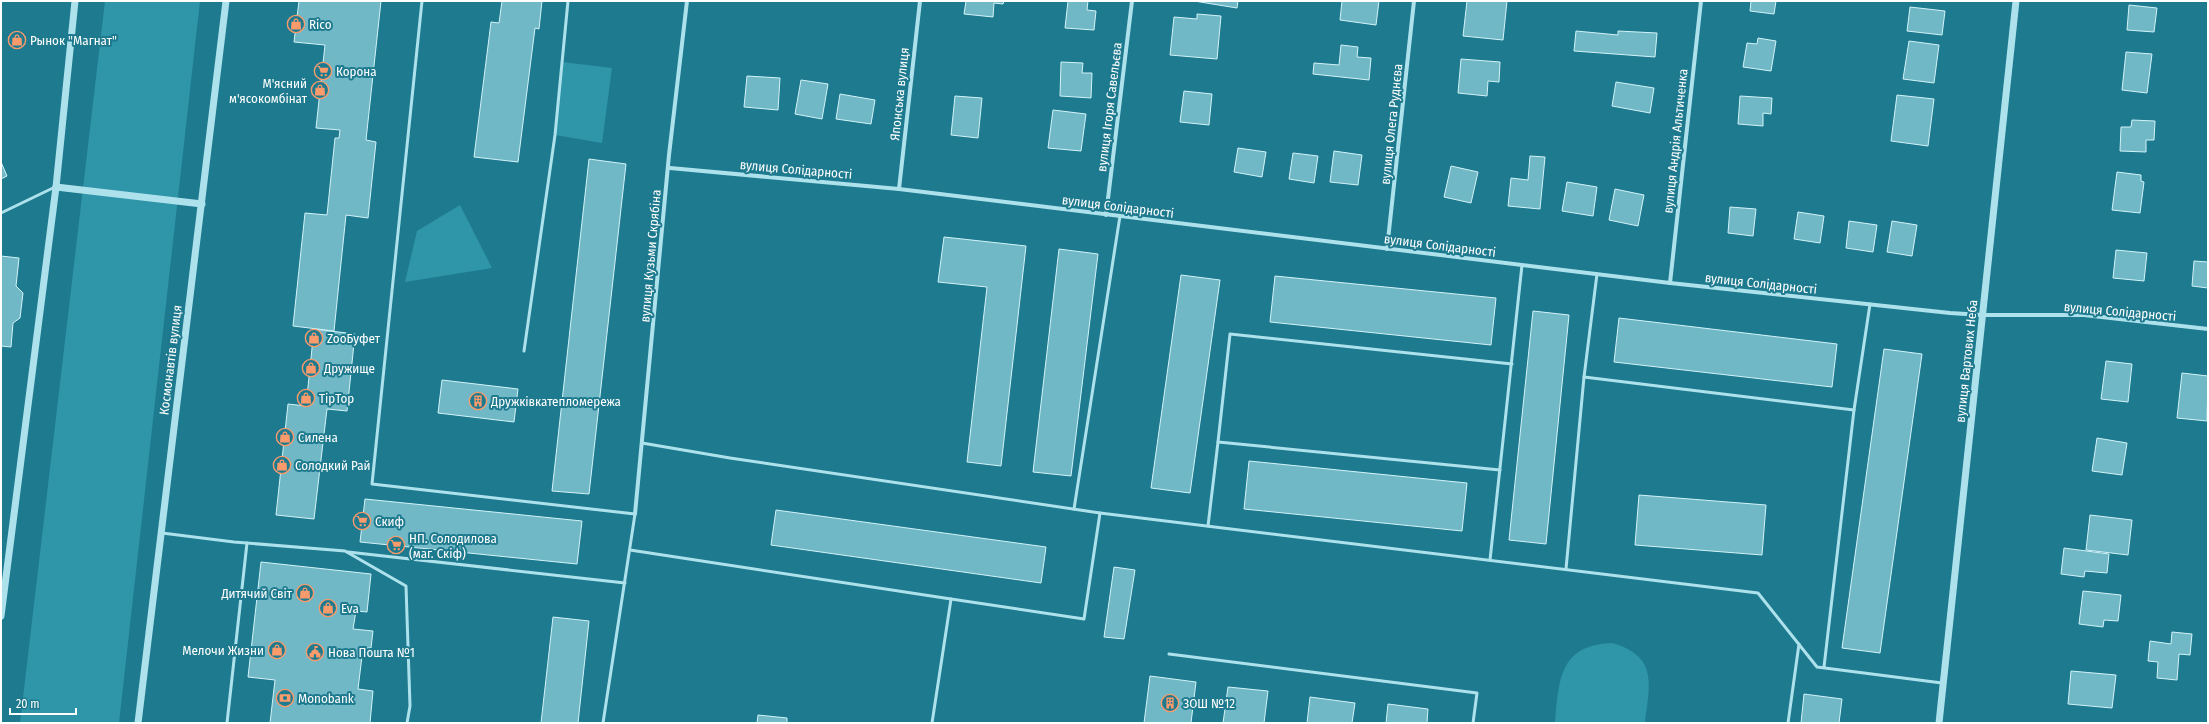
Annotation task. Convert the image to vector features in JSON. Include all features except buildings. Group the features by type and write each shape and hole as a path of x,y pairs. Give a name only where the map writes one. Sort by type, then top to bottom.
{"street":[{"path":"1,616 56,187 75,1"},
{"name":"Космонавтів вулиця","path":"138,723 226,1"},
{"name":"вулиця Кузьми Скрябіна","path":"636,514 669,155 687,1"},
{"name":"Японська вулиця","path":"899,189 920,1"},
{"name":"вулиця Ігоря Савельєва","path":"1106,215 1132,1"},
{"name":"вулиця Олега Руднєва","path":"1387,249 1414,1"},
{"name":"вулиця Андрія Альтиченка","path":"1670,283 1701,1"},
{"name":"вулиця Вартових Неба","path":"1939,723 2016,1"},
{"name":"вулиця Солідарності","path":"670,168 899,189 1670,283 1870,304 1982,315 2084,315 2208,329"},
{"path":"56,187 202,204"}],"lane":[{"path":"422,1 372,484 636,514 603,723"},
{"path":"524,351 555,135 568,1"},
{"path":"1,213 56,187"},
{"path":"1074,509 1120,216"},
{"path":"1490,560 1522,265"},
{"path":"1566,569 1584,377 1597,274"},
{"path":"1824,667 1854,410 1870,304"},
{"path":"1208,526 1230,334 1512,364"},
{"path":"1584,377 1854,410"},
{"path":"1218,442 1500,470"},
{"path":"642,443 738,459 1100,513 1758,593 1817,667 1944,684"},
{"path":"630,550 1084,619 1100,513"},
{"path":"160,533 247,543 345,551 625,583"},
{"path":"227,723 247,543"},
{"path":"345,551 406,586 410,706 407,723"},
{"path":"932,723 951,599"},
{"path":"1788,723 1799,644"},
{"path":"1169,654 1477,693 1473,723"}],"shaded area":[{"path":"105,1 200,1 119,723 20,723"},
{"path":"562,62 612,68 602,143 555,135"},
{"path":"460,205 492,268 405,282 417,231"},
{"path":"1612,643 1627,649 1637,656 1644,664 1648,673 1649,684 1645,723 1555,723 1561,679 1565,668 1572,658 1581,650 1594,645"}],"place":[{"name":"Rico","path":"296,24"},
{"name":"Рынок \"Магнат\"","path":"17,40"},
{"name":"Корона","path":"323,71"},
{"name":"М'ясний м'ясокомбінат","path":"320,90"},
{"name":"ZooБуфет","path":"314,338"},
{"name":"Дружище","path":"311,368"},
{"name":"TipTop","path":"306,398"},
{"name":"Дружківкатепломережа","path":"478,401"},
{"name":"Силена","path":"285,437"},
{"name":"Солодкий Рай","path":"282,465"},
{"name":"Скиф","path":"362,521"},
{"name":"НП. Солодилова (маг. Скіф)","path":"396,545"},
{"name":"Дитячий Світ","path":"305,593"},
{"name":"Eva","path":"328,608"},
{"name":"Мелочи Жизни","path":"277,650"},
{"name":"Нова Пошта №1","path":"315,652"},
{"name":"Monobank","path":"285,698"},
{"name":"ЗОШ №12","path":"1170,703"}]}
